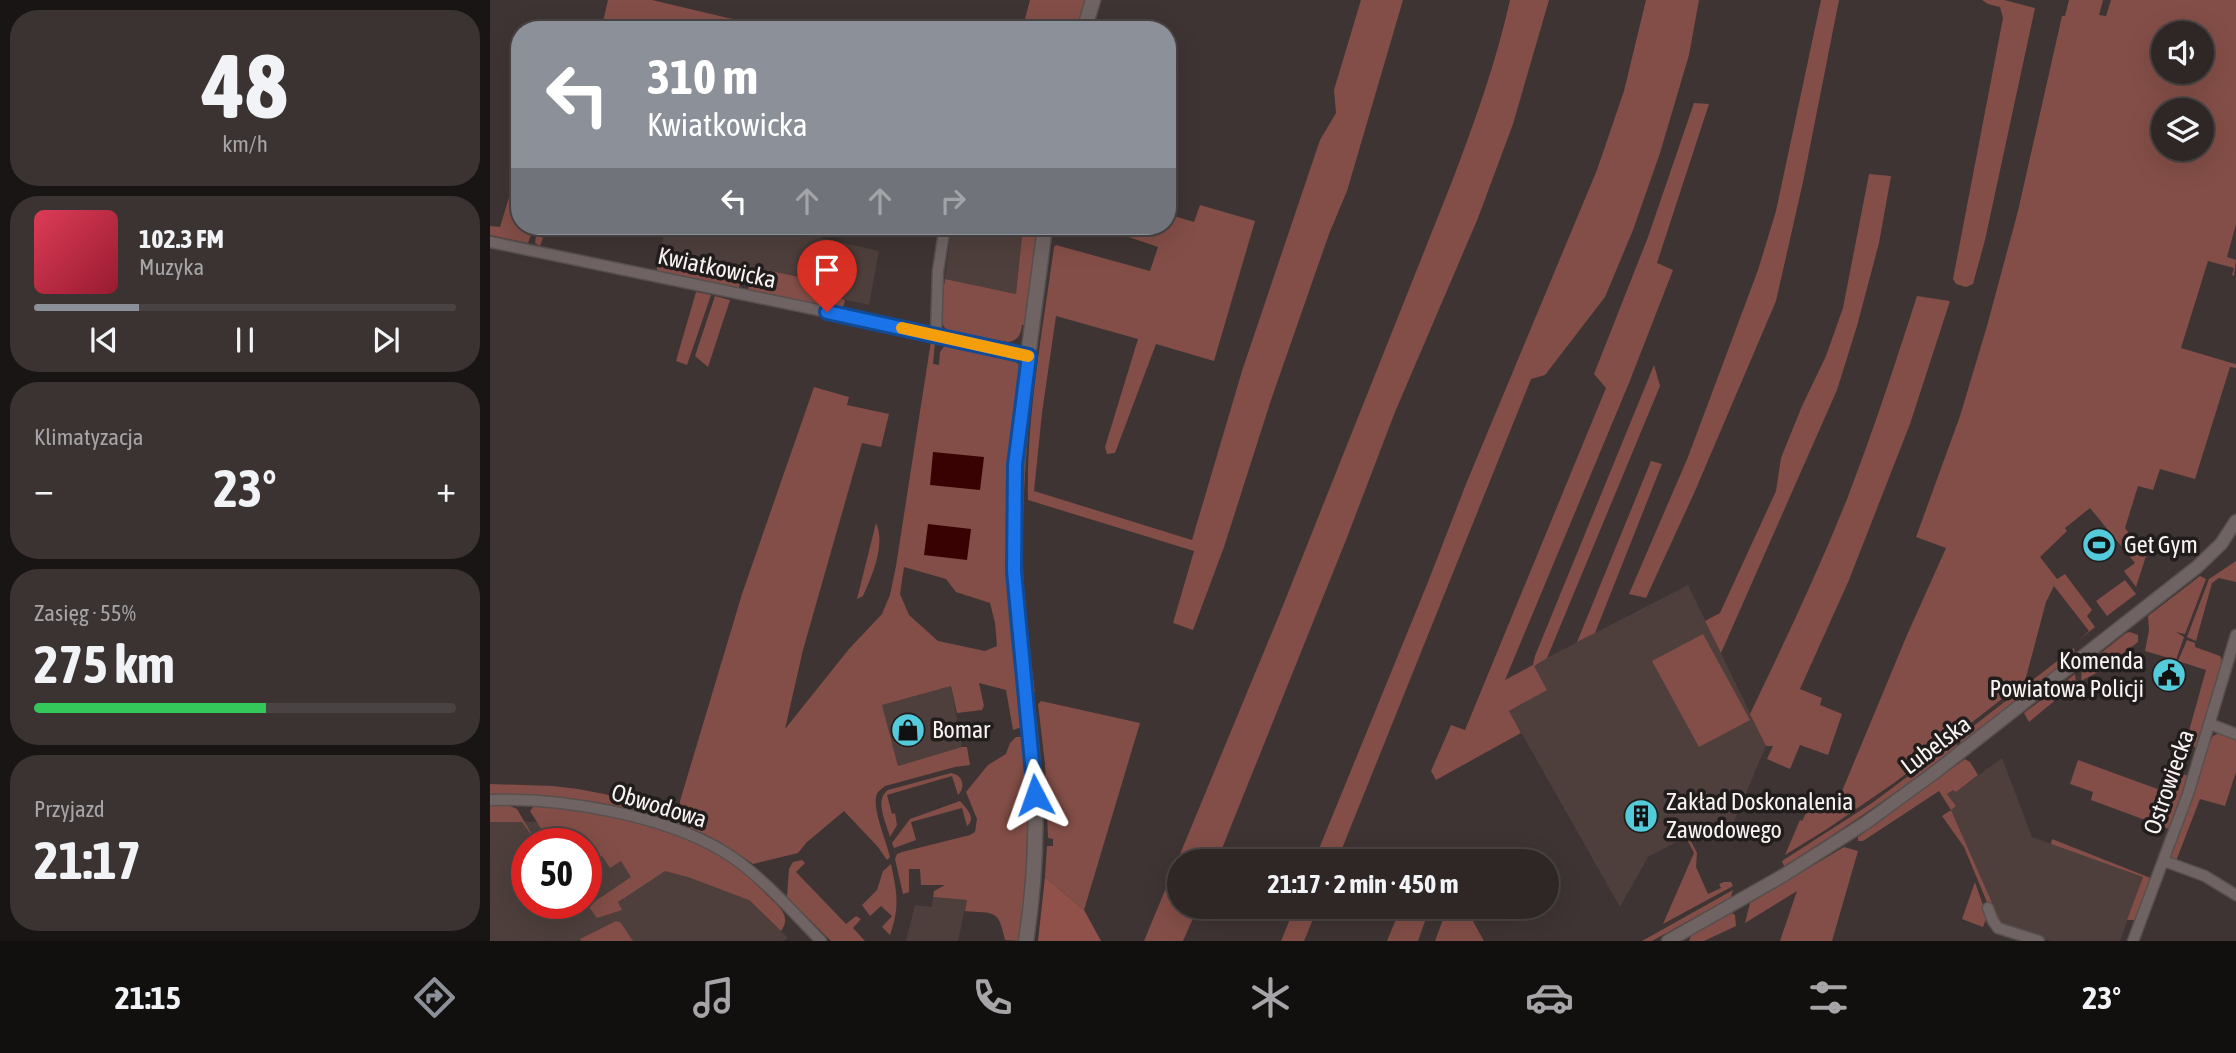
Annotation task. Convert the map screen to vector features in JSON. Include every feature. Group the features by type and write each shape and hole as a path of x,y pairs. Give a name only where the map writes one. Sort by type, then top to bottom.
{"main road":[{"path":"1087,21 1093,0"},
{"path":"1026,941 1034,871 1036,809 1017,611 1013,530 1018,433 1044,235"}],"street":[{"path":"936,335 938,271 944,235"},
{"name":"Kwiatkowicka","path":"490,242 1029,356"},
{"name":"Lubelska","path":"1668,941 1784,876 1898,800 2193,571 2232,535 2236,521"},
{"name":"Ostrowiecka","path":"2133,941 2164,861 2210,724 2236,635"},
{"path":"2210,724 2236,734"},
{"name":"Obwodowa","path":"490,800 532,799 569,803 684,832 713,845 748,869 821,941"},
{"path":"2164,861 2205,876 2236,895"},
{"path":"1988,908 1998,928 2039,941"}],"shaded area":[{"path":"608,0 652,0 744,21 603,21"},
{"path":"1030,0 1086,0 1080,21 1024,21"},
{"path":"1361,0 1403,0 1347,191 1329,234 1271,400 1224,547 1193,630 1173,623 1194,551 1028,500 1032,405 1054,247 1056,245 1150,271 1158,247 1123,235 1176,235 1176,217 1194,222 1200,205 1255,221 1214,361 1156,344 1115,453 1107,454 1105,447 1138,339 1056,316 1034,491 1192,540 1242,371 1320,140 1336,113 1334,90"},
{"path":"1510,0 1549,0 1513,124 1478,218 1395,412 1222,849 1182,849 1280,613 1451,184 1498,47"},
{"path":"1646,0 1699,0 1689,55 1660,153 1633,230 1605,297 1545,375 1531,379 1342,849 1319,849 1466,484 1597,170 1624,91"},
{"path":"1821,0 1839,0 1776,301 1646,598 1629,594 1688,457 1758,270 1776,211"},
{"path":"1982,0 2004,0 2035,8 1985,240 1973,284 1966,287 1956,284 1953,279 2003,18 2000,7"},
{"path":"2069,0 2103,0 2099,15 2106,16 2111,0 2236,0 2236,224 2227,257 2236,260 2234,276 2234,268 2208,261 2181,348 2236,363 2236,368 2230,367 2195,479 2160,469 2153,490 2138,486 2125,528 2146,556 2136,587 2124,571 2135,563 2090,508 2065,528 2067,531 2040,557 2057,579 2065,574 2092,610 2087,616 2095,627 2078,641 2089,631 2054,586 2046,602 2025,681 1894,783 1785,855 1800,820 1802,821 1814,798 1835,808 1946,548 1916,537 1960,416 1987,326 2018,211 2062,16 2065,16"},
{"path":"1694,103 1709,104 1657,263 1673,270 1629,383 1505,680 1533,665 1654,365 1660,386 1547,658 1534,666 1547,690 1509,711 1521,733 1436,780 1431,771 1451,725 1465,730 1606,388 1594,374 1648,237"},
{"path":"1869,174 1891,176 1879,243 1857,326 1837,390 1721,653 1705,621 1720,613 1776,491 1781,458 1826,356 1843,308"},
{"path":"511,191 511,235 531,235 528,243 490,235 490,226 500,227"},
{"path":"531,235 539,235 543,238 540,246 535,243 536,236"},
{"path":"664,235 822,235 822,238 879,251 869,305 833,297 830,284 758,268 754,284 657,264"},
{"path":"950,235 1022,235 1016,294 945,279"},
{"path":"1022,235 1038,235 1025,325 1022,325 1014,340 1008,342 952,331 951,333 942,323 941,301 945,279 1016,294"},
{"path":"657,264 741,282 738,289 657,271"},
{"path":"758,268 831,284 830,293 845,300 842,311 748,291 749,283 754,284"},
{"path":"696,292 711,295 687,365 676,361"},
{"path":"715,296 730,300 708,367 695,356"},
{"path":"1917,296 1950,301 1910,424 1849,580 1800,689 1822,698 1820,705 1842,714 1828,755 1800,745 1790,769 1767,759 1773,746 1766,746 1750,714 1813,580 1847,499"},
{"path":"931,341 935,342 933,364 939,365 940,352 946,344 1013,359 1019,365 1009,459 1007,575 1022,727 1013,730 1006,690 979,683 984,706 982,710 957,713 951,686 882,705 898,766 962,747 967,747 970,765 885,786 879,791 876,807 890,857 887,860 844,811 798,853 753,864 709,836 677,823 625,808 571,798 490,795 490,784 553,786 604,794 680,815 680,801 742,594 814,387 849,397 847,405 889,414 881,447 862,443 803,650 785,729 849,649 882,614 890,595","holes":["904,567 946,579 956,592 990,603 997,646 985,651 938,641 909,615 900,594"]},
{"path":"1035,371 1026,465 1023,535 1024,593 1035,693 1033,691 1021,562 1022,475 1031,385"},
{"path":"933,452 984,457 980,490 930,485"},
{"path":"1651,461 1662,464 1595,633 1577,642"},
{"path":"876,523 879,531 877,560 863,596 857,599"},
{"path":"928,524 971,529 967,560 924,555"},
{"path":"2236,561 2236,582 2219,578 2212,583 2196,641 2187,637 2209,579"},
{"path":"2200,576 2206,579 2185,634 2176,632 2184,637 2176,660 2145,651 2149,630 2148,616"},
{"path":"2125,580 2136,594 2107,616 2096,601"},
{"path":"1688,585 1766,746 1726,840 1716,821 1648,857 1620,907 1509,711 1546,690 1533,665"},
{"path":"2130,632 2138,635 2138,642 2102,670 2081,681 2082,668"},
{"path":"1703,634 1750,720 1699,747 1652,661"},
{"path":"2187,640 2195,643 2195,647 2220,656 2223,662 2198,748 2190,746 2191,740 2187,738 2206,670 2178,661"},
{"path":"2074,648 2075,654 1961,743 1958,738"},
{"path":"2075,674 2076,683 2029,722 2024,713"},
{"path":"951,686 962,747 898,766 882,705"},
{"path":"1041,701 1140,723 1084,910 1045,877 1047,846 1053,846 1053,839 1048,838 1045,764 1038,704"},
{"path":"2221,732 2236,739 2236,772 2225,806 2200,799 2176,861 2172,860 2170,854 2206,749 2213,736"},
{"path":"1016,737 1022,737 1023,740 1027,815 1026,866 1019,941 1005,940 1000,922 994,915 965,911 967,900 933,897 934,891 945,885 921,885 920,869 909,869 909,892 903,894 895,859 897,854 902,852 975,832 977,819 966,792 988,765 1006,754 1010,743"},
{"path":"1954,742 1958,746 1916,778 1784,866 1782,861 1872,803"},
{"path":"2002,758 2032,837 2143,877 2120,941 2051,941 2001,923 1951,810 1956,806 1947,794 1953,789 1956,792"},
{"path":"1965,759 1978,775 1956,792 1953,790 1947,794 1956,806 1951,810 1939,791 1863,841 1858,841 1858,837"},
{"path":"2078,760 2174,795 2181,773 2188,776 2172,830 2091,800 2093,792 2070,784"},
{"path":"951,773 958,776 962,782 958,795 952,776 887,795 897,825 890,837 881,805 884,794 888,790"},
{"path":"960,801 971,816 967,826 962,808 911,822 916,840 894,848 892,843 910,819"},
{"path":"506,804 517,809 528,828 522,822 490,822 490,806"},
{"path":"539,805 588,812 637,823 684,838 728,861 749,877 783,912 784,926 781,931 749,900 665,871 618,902 622,910 602,916 602,897 631,877 621,861 610,868 602,856 602,828 541,828 530,811"},
{"path":"1951,810 2001,923 2051,941 2001,926 1994,919 1964,847 1942,816"},
{"path":"508,821 536,822 554,828 511,828 511,919 602,919 602,844 736,888 788,938 783,941 490,941 490,822"},
{"path":"1702,828 1705,834 1691,841 1697,853 1696,867 1708,894 1721,888 1719,884 1724,882 1731,882 1733,886 1663,924 1694,853 1686,837"},
{"path":"2052,839 2153,879 2136,920 2127,920 2143,877 2051,844"},
{"path":"1844,847 1858,851 1832,941 1780,941 1797,891 1745,923 1750,903"},
{"path":"802,860 805,863 796,872 846,924 856,916 861,919 853,928 865,941 831,941 787,897 789,869 793,862"},
{"path":"891,864 897,900 890,935 882,927 892,916 881,906 870,916 862,905 877,890 883,871"},
{"path":"1045,877 1084,910 1101,941 1038,941"},
{"path":"1975,882 1987,917 1983,927 1962,919"},
{"path":"1167,886 1167,919 1193,919 1183,941 1144,941"},
{"path":"1733,890 1731,897 1652,941 1642,941"},
{"path":"933,897 967,900 958,941 906,941 915,905 932,907"},
{"path":"1732,913 1735,915 1736,926 1704,941 1689,941 1691,936"},
{"path":"1290,919 1313,919 1304,941 1281,941"},
{"path":"1396,919 1426,919 1418,941 1387,941"},
{"path":"1443,919 1472,919 1484,941 1435,941"},
{"path":"616,921 621,923 633,941 581,941 580,939"}],"slow traffic":[{"path":"902,328 1028,356"}],"place":[{"name":"Get Gym","path":"2099,545"},
{"name":"Komenda Powiatowa Policji","path":"2169,675"},
{"name":"Bomar","path":"908,730"},
{"name":"Zakład Doskonalenia Zawodowego","path":"1641,816"}],"route":[{"path":"827,312 1029,356 1015,465 1013,530 1019,635 1035,795"}]}
